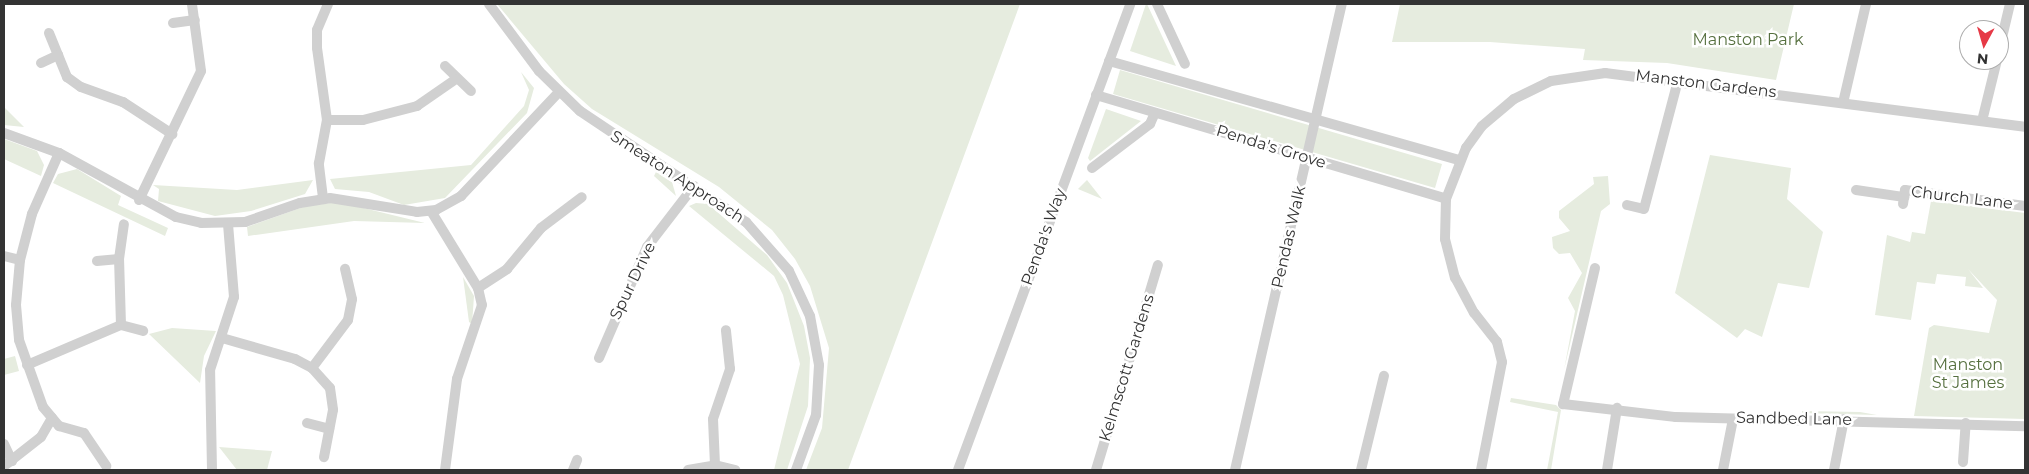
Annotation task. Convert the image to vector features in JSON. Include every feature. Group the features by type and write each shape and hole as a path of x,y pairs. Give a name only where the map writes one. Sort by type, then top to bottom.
{"street":[{"path":"139,200 201,71 192,4"},
{"path":"323,198 319,163 328,120 317,48 318,30 328,4"},
{"name":"Smeaton Approach","path":"489,4 559,92 599,126 694,186 770,245 807,309 818,349 819,390 812,431 796,470"},
{"name":"Penda's Way","path":"958,470 1130,4"},
{"path":"1157,4 1185,64"},
{"name":"Pendas Walk","path":"1235,470 1342,4"},
{"path":"1843,103 1866,4"},
{"path":"2006,20 2010,4"},
{"path":"173,23 195,20"},
{"path":"49,33 67,77 81,87 123,102 172,134"},
{"path":"41,63 58,54"},
{"path":"1109,61 1459,160"},
{"path":"445,66 471,92"},
{"path":"1982,121 1995,70"},
{"name":"Manston Gardens","path":"1481,470 1502,362 1497,342 1466,302 1452,272 1445,239 1446,199 1459,160 1482,126 1502,108 1551,81 1605,73 1678,80 2025,127"},
{"path":"328,120 363,120 417,106 456,79"},
{"path":"1627,204 1644,209 1678,80"},
{"path":"4,133 59,152 139,200 176,217 228,224 323,198 356,199 407,212 431,211 461,196 559,92"},
{"name":"Penda's Grove","path":"1096,95 1446,199"},
{"path":"1092,168 1150,124 1155,113"},
{"path":"59,152 32,214 20,260 16,305 27,365 43,407 59,426 84,433 106,466"},
{"name":"Spur Drive","path":"599,358 647,247 694,186"},
{"name":"Church Lane","path":"1856,190 1903,200 1905,190 2025,206"},
{"path":"478,288 507,269 541,228 582,197"},
{"path":"431,211 478,288 481,313 457,379 445,470"},
{"path":"120,325 118,259 124,224"},
{"path":"212,470 208,390 234,297 228,224"},
{"path":"4,256 20,260"},
{"path":"97,261 118,259"},
{"name":"Kelmscott Gardens","path":"1096,470 1158,265"},
{"name":"Sandbed Lane","path":"1595,268 1563,404 1733,419 1844,419 2025,426"},
{"path":"312,368 348,320 352,299 345,269"},
{"path":"27,365 120,325 143,331"},
{"path":"715,465 713,419 730,369 726,330"},
{"path":"222,338 312,368 330,388 329,429 324,457"},
{"path":"1361,470 1384,376"},
{"path":"1607,470 1617,408"},
{"path":"4,444 8,463 41,437 52,418"},
{"path":"1723,470 1733,419"},
{"path":"1834,470 1844,419"},
{"path":"307,423 329,429"},
{"path":"1963,462 1966,423"},
{"path":"688,470 715,465 735,470"}],"green space":[{"path":"497,4 1020,4 848,470 806,470 822,428 829,348 810,286 795,259 772,230 719,187 592,109 564,84"},
{"path":"1147,4 1176,66 1130,51"},
{"name":"Manston Park","path":"1400,4 1794,4 1776,80 1667,63 1583,60 1585,49 1490,42 1392,42"},
{"path":"1120,70 1442,164 1435,188 1113,94"},
{"path":"521,72 534,88 527,113 445,198 404,205 369,192 335,189 330,179 471,165 524,106 529,90"},
{"path":"4,107 24,127 4,125"},
{"path":"1106,109 1141,121 1090,161 1088,158"},
{"path":"4,139 37,151 44,165 41,176 4,159"},
{"path":"1710,155 1791,168 1787,199 1823,232 1809,288 1778,283 1762,337 1745,329 1737,338 1675,293"},
{"path":"77,169 121,196 118,205 168,228 165,236 53,183 58,174"},
{"path":"656,172 672,182 676,196 654,176"},
{"path":"1608,176 1610,204 1601,211 1564,370 1575,311 1568,298 1582,273 1570,253 1559,254 1553,248 1552,237 1570,231 1559,218 1559,211 1594,184 1593,177"},
{"path":"313,180 305,194 251,211 215,216 158,201 159,189 153,185 237,190"},
{"path":"1087,180 1102,199 1078,189"},
{"name":"Manston St James","path":"1931,201 2025,213 2025,419 1914,416 1929,328 1934,325 1989,333 1997,300 1968,269 1983,288 1965,286 1966,277 1937,274 1935,284 1917,282 1911,320 1875,315 1887,235 1910,242 1912,232 1925,234"},
{"path":"339,202 425,223 354,221 248,236 247,227 306,206"},
{"path":"696,203 708,204 767,255 787,283 804,326 810,358 808,406 787,470 774,470 800,364 783,295 774,276 689,206"},
{"path":"463,277 474,296 472,324 469,322"},
{"path":"172,328 216,331 204,356 200,383 149,334"},
{"path":"15,356 19,371 4,375 4,359"},
{"path":"1511,398 1556,405 1561,410 1551,470 1547,470 1558,412 1510,402"},
{"path":"1802,411 1860,412 1877,415 1802,413"},
{"path":"219,447 272,451 267,470 237,470"}]}
